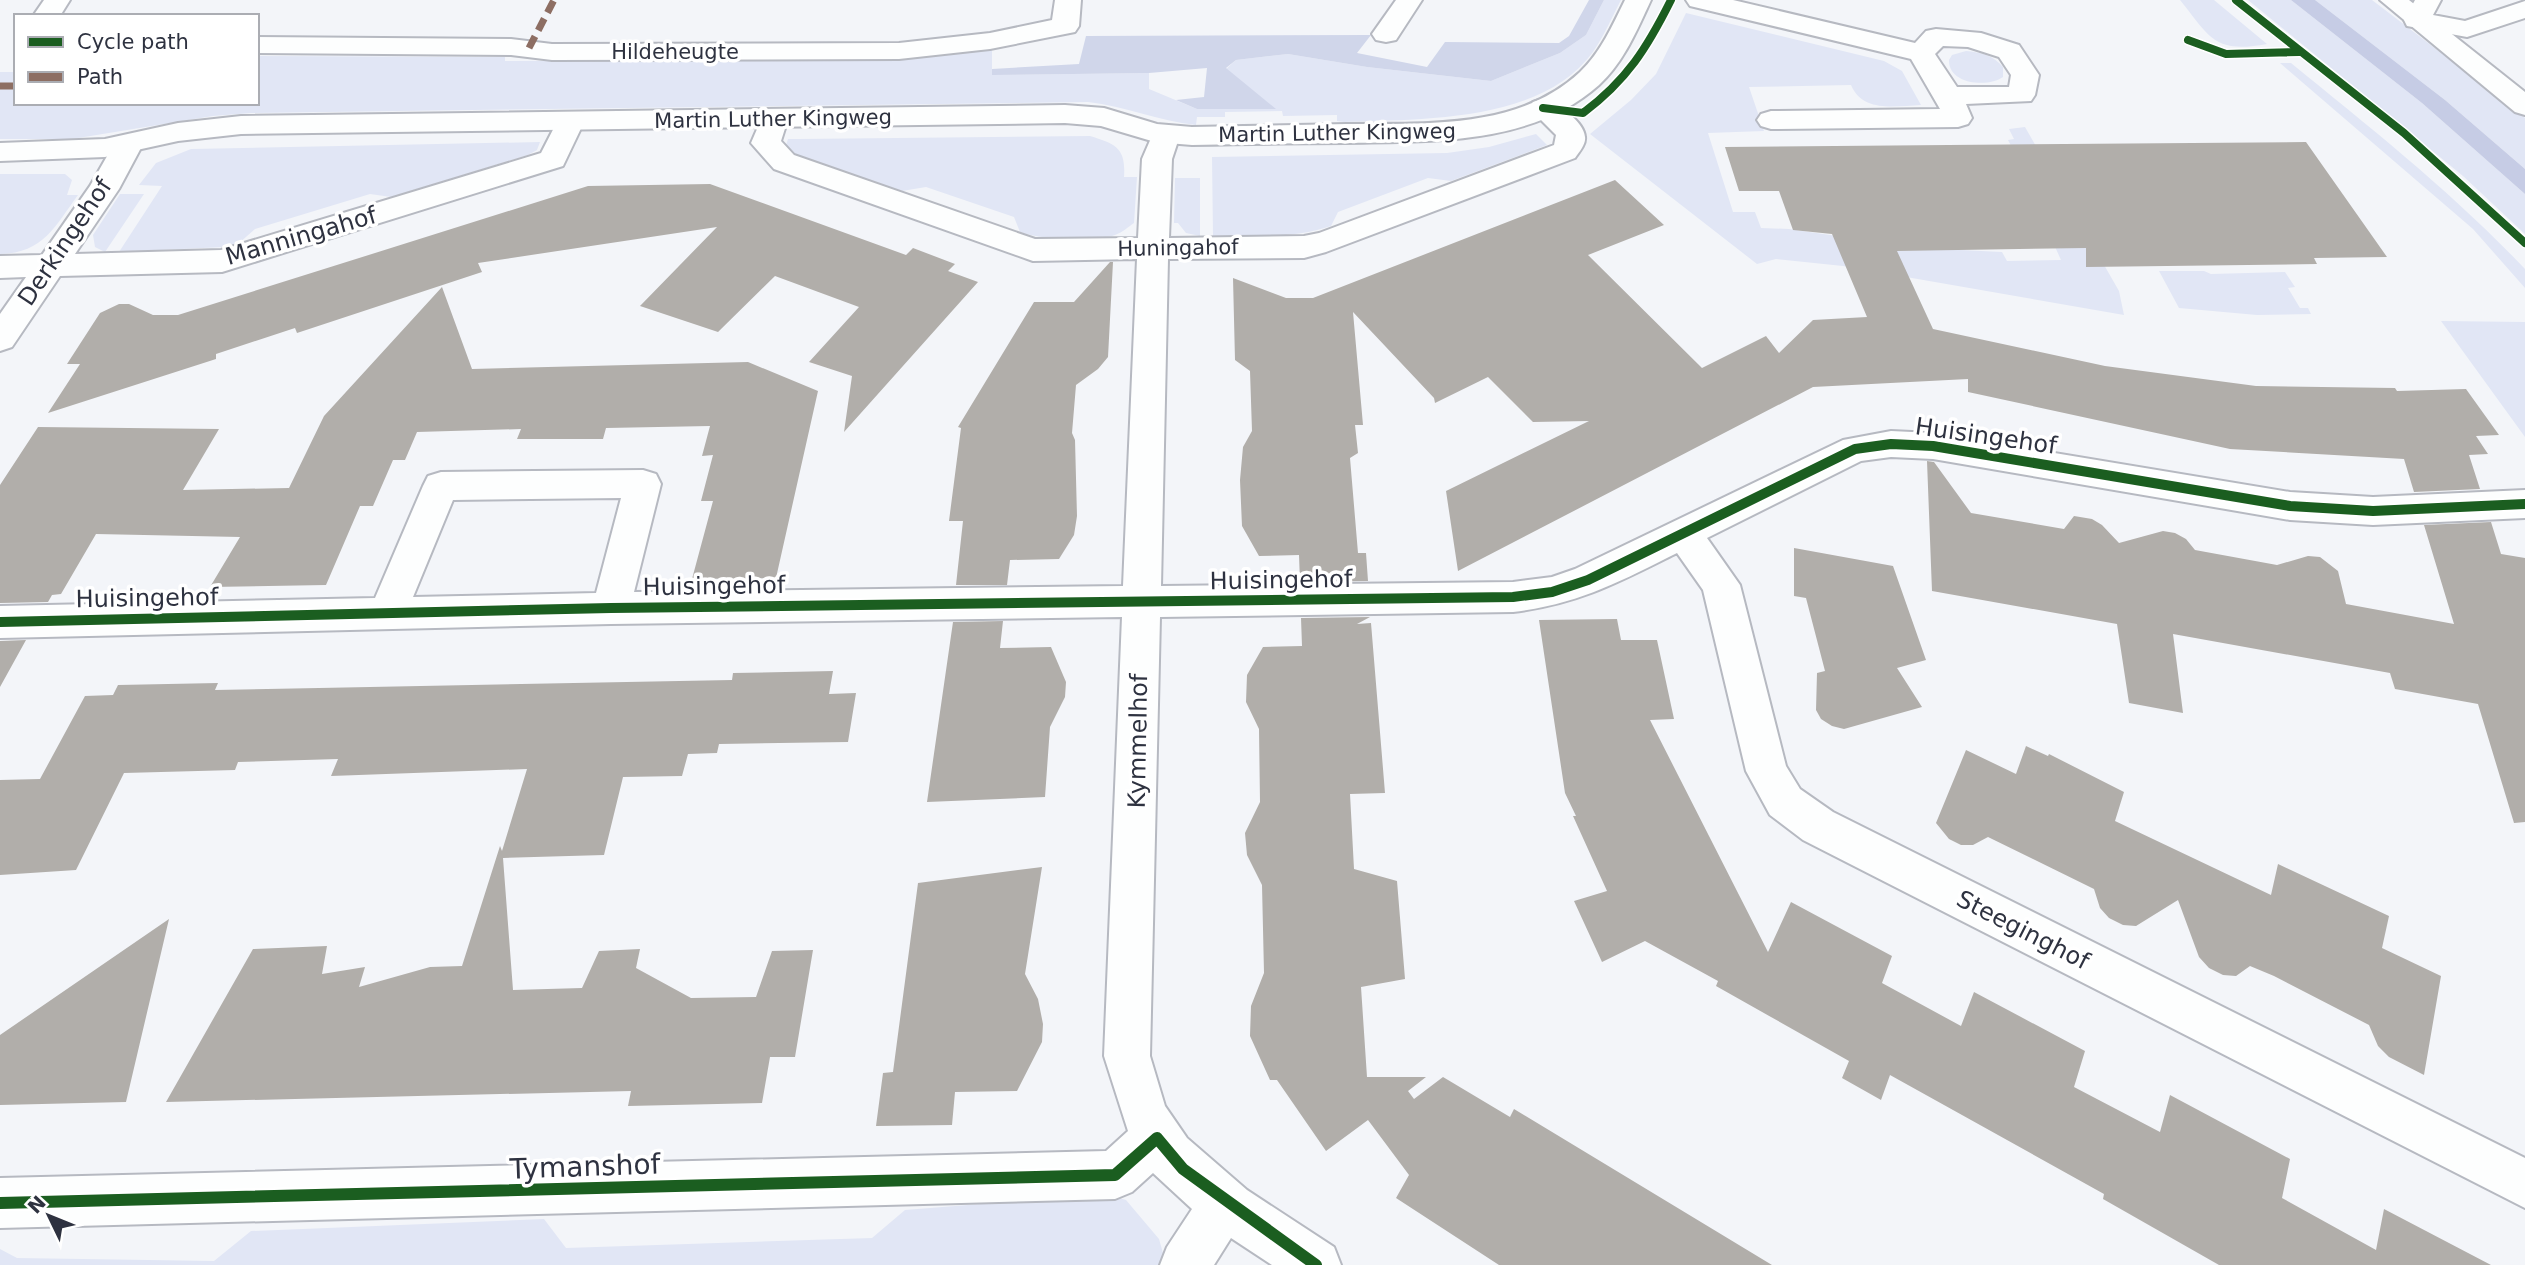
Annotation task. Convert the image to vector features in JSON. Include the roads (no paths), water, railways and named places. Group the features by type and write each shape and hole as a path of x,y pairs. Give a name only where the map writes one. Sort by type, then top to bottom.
{"street":[{"name":"Hildeheugte","path":"259,45 511,47 552,52 899,51 990,41 1065,26 1068,0"},
{"path":"1386,34 1409,0"},
{"name":"Martin Luther Kingweg","path":"0,152 68,151 128,144 178,132 241,125 1078,114 1114,119 1165,135 1442,132 1480,127 1543,108 1576,89 1606,61 1638,0"},
{"path":"1699,0 1922,54 1958,118 1771,120"},
{"path":"2393,0 2424,5 2467,29 2515,65"},
{"path":"2424,5 2525,106"},
{"path":"2467,29 2525,9"},
{"path":"1922,54 1936,37 1971,39 2008,51 2025,75 2021,94 1948,96"},
{"name":"Huningahof","path":"774,119 766,143 784,162 1032,250 1304,247 1326,242 1565,151 1571,141 1570,132 1543,108"},
{"name":"Manningahof","path":"0,267 222,261 553,159 570,122"},
{"name":"Kymmelhof","path":"1165,135 1157,159 1140,603 1138,765 1127,1056 1140,1104 1157,1138 1183,1169 1225,1202 1316,1265"},
{"name":"Derkingehof","path":"0,339 104,189 128,144"},
{"name":"Huisingehof","path":"0,622 611,608 1513,597 1552,592 1588,580 1855,449 1891,444 1933,446 2290,506 2373,511 2525,504"},
{"name":"Huisingehof","path":"387,613 441,486 643,484 611,608"},
{"name":"Steeginghof","path":"1683,534 1721,585 1767,771 1785,802 1818,826 2525,1184"},
{"name":"Tymanshof","path":"0,1203 1115,1175 1157,1138"},
{"path":"1185,1265 1225,1202"}]}
